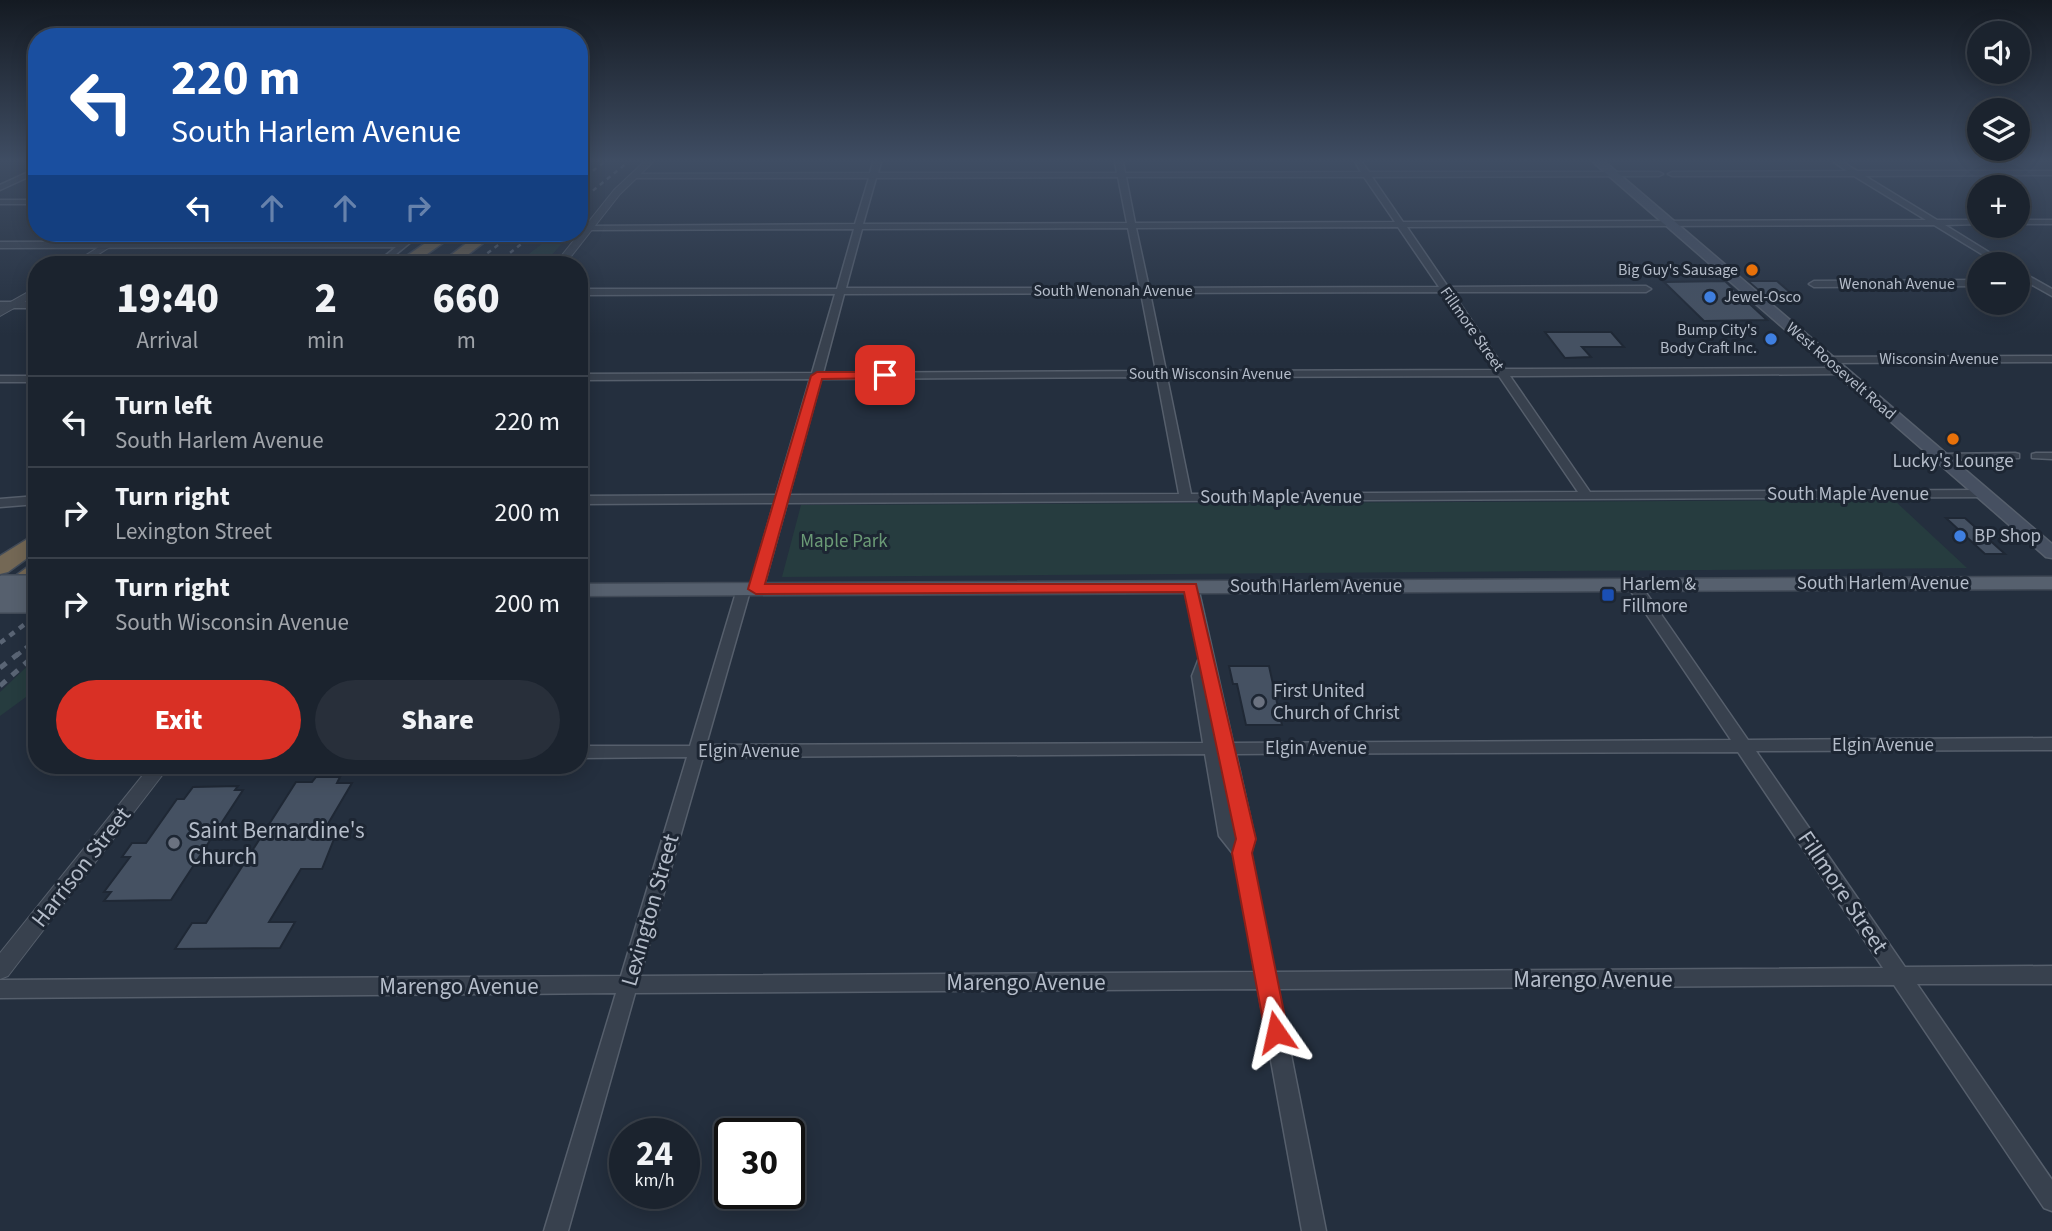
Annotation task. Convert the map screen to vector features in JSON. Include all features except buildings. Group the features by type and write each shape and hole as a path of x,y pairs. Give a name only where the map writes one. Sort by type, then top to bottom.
{"highway":[{"path":"415,256 437,242"},
{"path":"426,256 441,242"},
{"path":"458,256 477,242"},
{"path":"0,549 28,515"},
{"path":"0,587 28,551"},
{"path":"0,587 28,561"},
{"path":"0,587 28,575"}],"main road":[{"name":"West Roosevelt Road","path":"1664,219 2052,553"},
{"name":"South Harlem Avenue","path":"588,590 2052,583"},
{"path":"0,587 28,585"},
{"path":"0,587 28,599"}],"street":[{"path":"589,228 596,219"},
{"name":"Lexington Street","path":"556,1231 696,752 782,500 861,219"},
{"path":"1131,219 1186,497"},
{"name":"Fillmore Street","path":"1397,219 1586,495"},
{"path":"1931,219 1984,252"},
{"path":"589,228 1967,222"},
{"path":"2030,222 2052,222"},
{"path":"90,256 113,242"},
{"path":"389,256 407,242"},
{"path":"566,256 578,242"},
{"path":"0,245 405,244"},
{"path":"2030,280 2052,293"},
{"name":"Wenonah Avenue","path":"1814,284 1967,283"},
{"path":"2030,283 2052,283"},
{"name":"South Wenonah Avenue","path":"588,292 1646,289"},
{"path":"0,313 28,296"},
{"path":"0,305 28,305"},
{"name":"Wisconsin Avenue","path":"1827,359 2052,359"},
{"name":"South Wisconsin Avenue","path":"588,377 1841,371"},
{"path":"0,379 28,379"},
{"path":"1940,457 2015,456"},
{"path":"2036,456 2052,456"},
{"name":"South Maple Avenue","path":"588,500 1983,494"},
{"path":"0,503 28,507"},
{"name":"Fillmore Street","path":"1633,584 2052,1200"},
{"path":"1191,587 1205,661 1199,676 1220,749 1228,836 1242,853 1314,1231"},
{"name":"Elgin Avenue","path":"588,752 2052,744"},
{"name":"Harrison Street","path":"0,970 155,774"},
{"name":"Marengo Avenue","path":"0,989 2052,975"}],"green space":[{"path":"544,242 563,242 551,256 526,256"},
{"name":"Maple Park","path":"1894,500 1967,568 782,577 801,505"},
{"path":"28,666 28,696 0,716 0,692"}],"railway":[{"path":"484,256 502,242"},
{"path":"506,256 524,242"},
{"path":"0,643 28,622"},
{"path":"16,656 28,646"},
{"path":"0,668 18,654"},
{"path":"0,686 28,661"}],"place":[{"name":"Big Guy's Sausage","path":"1752,270"},
{"name":"Jewel-Osco","path":"1710,297"},
{"name":"Bump City's Body Craft Inc.","path":"1771,339"},
{"name":"Lucky's Lounge","path":"1953,439"},
{"name":"BP Shop","path":"1960,536"},
{"name":"Harlem & Fillmore","path":"1608,595"},
{"name":"First United Church of Christ","path":"1259,702"},
{"name":"Saint Bernardine's Church","path":"174,843"}],"route":[{"path":"885,375 817,376 756,589 1191,587 1205,661 1212,674 1246,839 1242,853 1276,1032"}]}
